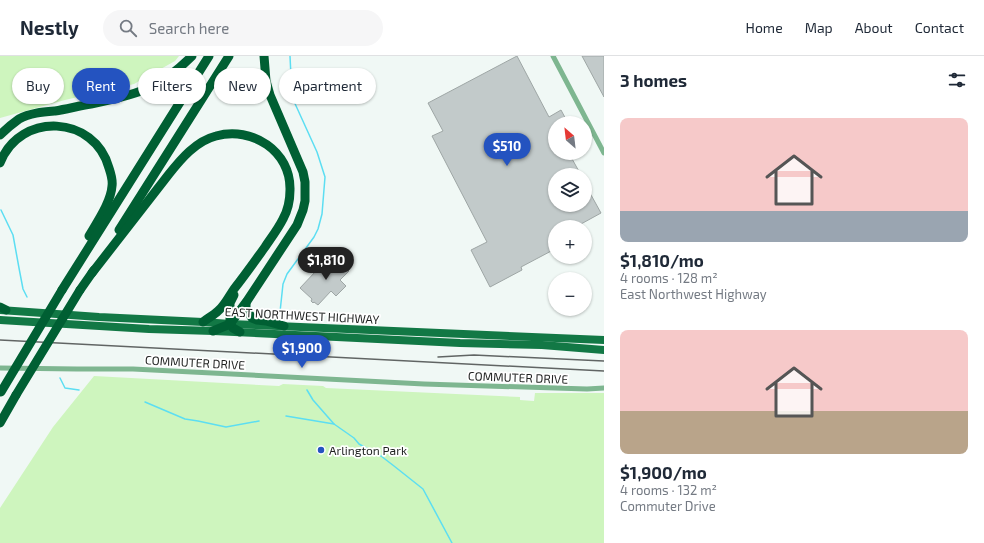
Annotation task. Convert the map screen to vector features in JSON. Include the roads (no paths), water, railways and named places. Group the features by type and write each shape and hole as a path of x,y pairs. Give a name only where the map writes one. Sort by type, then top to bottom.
{"highway":[{"path":"0,135 10,125 31,115 93,104 139,92 153,86 167,77 180,68 192,56"},
{"path":"0,392 71,275 209,56"},
{"path":"92,273 229,56"},
{"path":"213,331 230,324 246,303 297,225 304,210 305,182 303,172 270,95 266,81 264,56"},
{"path":"0,163 6,150 13,143 33,129 47,126 61,126 84,134 92,140 106,156 112,178 112,187 105,209 82,246 71,275"},
{"path":"0,423 80,290 179,162 201,143 215,136 224,134 243,135 264,142 272,148 283,163 290,181 287,210 283,220 219,310 203,322"},
{"path":"240,332 233,328 230,324 230,303 244,276"},
{"path":"246,303 246,309 252,318 284,326"}],"main road":[{"name":"EAST NORTHWEST HIGHWAY","path":"2,309 99,317 230,324 604,340"},
{"name":"EAST NORTHWEST HIGHWAY","path":"0,320 149,329 460,343 542,345 604,350"},
{"path":"373,339 377,330"}],"street":[{"path":"553,56 604,153"},
{"name":"COMMUTER DRIVE","path":"0,368 133,369 432,385 587,389 604,388"}],"waterway":[{"path":"280,312 283,284 287,274 314,237 318,229 322,214 325,177 317,152 292,97 290,56"},
{"path":"1,210 13,235 23,289 27,297"},
{"path":"60,378 65,388 79,390"},
{"path":"307,390 313,400 334,424 354,438 359,444 381,456 423,489 452,543"},
{"path":"145,402 185,419 226,427 259,421"},
{"path":"286,416 334,424"}],"railway":[{"path":"0,340 604,371"},
{"path":"438,357 474,355 604,361"}],"place":[{"name":"Arlington Park","path":"321,450"}]}
